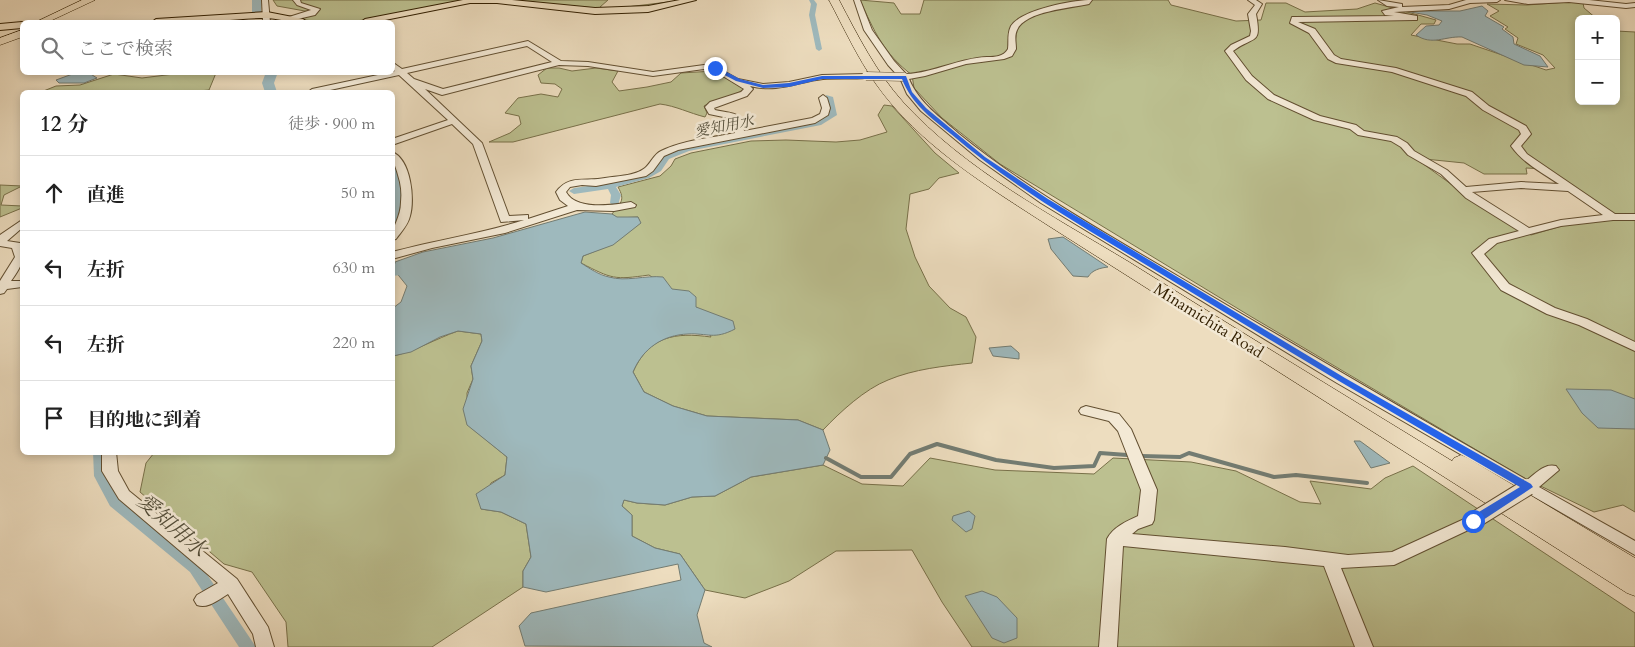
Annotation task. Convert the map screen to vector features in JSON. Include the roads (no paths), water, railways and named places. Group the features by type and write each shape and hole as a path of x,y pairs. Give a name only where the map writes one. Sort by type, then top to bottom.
{"highway":[{"path":"45,20 90,0"},
{"path":"54,20 97,0"},
{"name":"Minamichita Road","path":"834,0 871,67 889,93 919,125 962,160 1054,224 1635,586"},
{"name":"Minamichita Road","path":"843,0 869,47 900,92 930,124 1000,179 1089,236 1635,570"},
{"path":"0,40 20,33"},
{"path":"1474,486 1488,501 1635,594"},
{"path":"1588,541 1602,545 1635,563"}],"main road":[{"path":"375,20 470,1 497,1 603,11 648,8 692,0"},
{"path":"234,20 296,20"},
{"path":"0,27 20,25"}],"street":[{"path":"265,0 267,19"},
{"path":"292,19 312,13 316,9 299,4 296,0"},
{"path":"857,0 868,30 891,63 904,77 910,92 924,109 983,158 1045,201 1342,380 1635,549"},
{"path":"738,80 763,86 789,85 822,77 918,77 972,60 1002,57 1010,54 1012,50 1012,31 1017,23 1059,6 1087,3 1089,0"},
{"path":"1251,0 1259,4 1252,14 1255,31 1253,38 1229,51 1257,86 1271,97 1317,118 1352,127 1361,133 1394,139 1404,145 1411,153 1444,172 1462,190 1528,232"},
{"path":"1381,0 1389,5 1455,5"},
{"path":"1497,0 1470,1 1449,7 1407,8 1386,11 1414,18 1368,20 1350,18 1294,19 1294,23 1312,31 1331,57 1339,61 1393,70 1469,94 1486,108 1523,128 1526,134 1516,146 1524,156 1613,217"},
{"path":"1508,0 1528,2 1569,0 1626,6 1635,5"},
{"path":"395,73 528,43 559,63"},
{"path":"411,81 442,92 559,63 588,64 653,74 715,68 738,80 749,89 744,94 713,104 709,108 715,113 736,117 739,120 740,135"},
{"path":"395,67 477,143 504,220 560,212"},
{"path":"321,90 387,75"},
{"path":"576,207 564,198 561,192 567,186 582,182 596,183 642,174 650,169 661,154 675,148 815,120 824,115 826,108 823,98"},
{"path":"395,141 453,121"},
{"path":"395,158 403,172 407,207 404,219 395,232"},
{"path":"1462,190 1521,186 1570,188"},
{"path":"395,254 501,231 576,207 614,208 631,205"},
{"path":"1635,217 1613,217 1561,223 1493,241 1478,253 1505,287 1552,311 1583,322 1635,347"},
{"path":"0,242 20,225"},
{"path":"0,242 16,245 20,255"},
{"path":"1,288 20,260"},
{"path":"1,288 20,284"},
{"path":"1086,411 1114,417 1124,429 1149,490 1146,520 1132,525 1115,539 1108,647"},
{"path":"110,455 110,472 124,495 228,586 262,632 265,647"},
{"path":"1115,539 1285,554 1348,562 1394,558 1473,521 1552,470"},
{"path":"1330,560 1364,647"},
{"path":"203,600 228,586"}],"water":[{"path":"1482,6 1488,11 1485,16 1504,27 1502,29 1513,37 1514,44 1540,56 1548,67 1524,65 1462,37 1433,40 1422,38 1416,35 1426,26 1439,25 1442,21 1427,15 1405,11 1460,11"},
{"path":"70,75 92,75 97,78 84,83 59,83 56,80"},
{"path":"585,212 612,214 617,217 638,217 641,223 613,245 583,256 581,263 602,275 615,278 663,277 672,289 689,291 696,297 696,307 733,321 735,329 716,335 679,335 655,344 642,356 633,372 644,392 673,406 707,416 798,420 823,430 830,450 823,465 751,477 715,496 692,497 665,505 624,500 622,506 632,515 632,536 655,548 680,554 705,590 697,615 704,643 712,647 525,646 519,626 531,613 681,580 678,564 546,592 523,587 523,571 531,557 526,524 501,512 481,509 476,494 505,475 507,457 467,425 463,409 473,379 471,366 482,341 481,334 458,331 440,337 411,352 395,356 395,306 401,302 407,286 395,271 395,262 423,252 493,238"},
{"path":"1063,237 1108,267 1096,270 1088,277 1073,276 1051,249 1048,239"},
{"path":"1011,346 1019,353 1019,359 993,356 989,348"},
{"path":"1566,389 1611,390 1635,399 1635,429 1598,428 1582,413"},
{"path":"1354,441 1360,441 1390,463 1371,468"},
{"path":"969,511 975,516 972,529 966,532 952,520 953,516"},
{"path":"982,591 997,597 1017,618 1017,638 1004,643 992,638 965,596"}],"waterway":[{"path":"257,0 257,13"},
{"name":"愛知用水","path":"811,1 814,4 812,15 819,49"},
{"path":"270,90 268,83 271,75"},
{"name":"愛知用水","path":"610,185 646,176 658,169 666,157 687,149 818,123 833,115 829,97"},
{"path":"395,172 401,196 399,213 395,222"},
{"name":"愛知用水","path":"574,191 610,185"},
{"name":"愛知用水","path":"610,185 616,195 615,203"},
{"path":"826,458 861,477 891,477 910,454 937,444 996,460 1054,468 1094,466 1100,453 1127,455"},
{"path":"1141,456 1180,457 1189,453 1274,477 1296,475 1367,483"},
{"name":"愛知用水","path":"100,455 101,476 115,502 195,568 248,647"}]}
